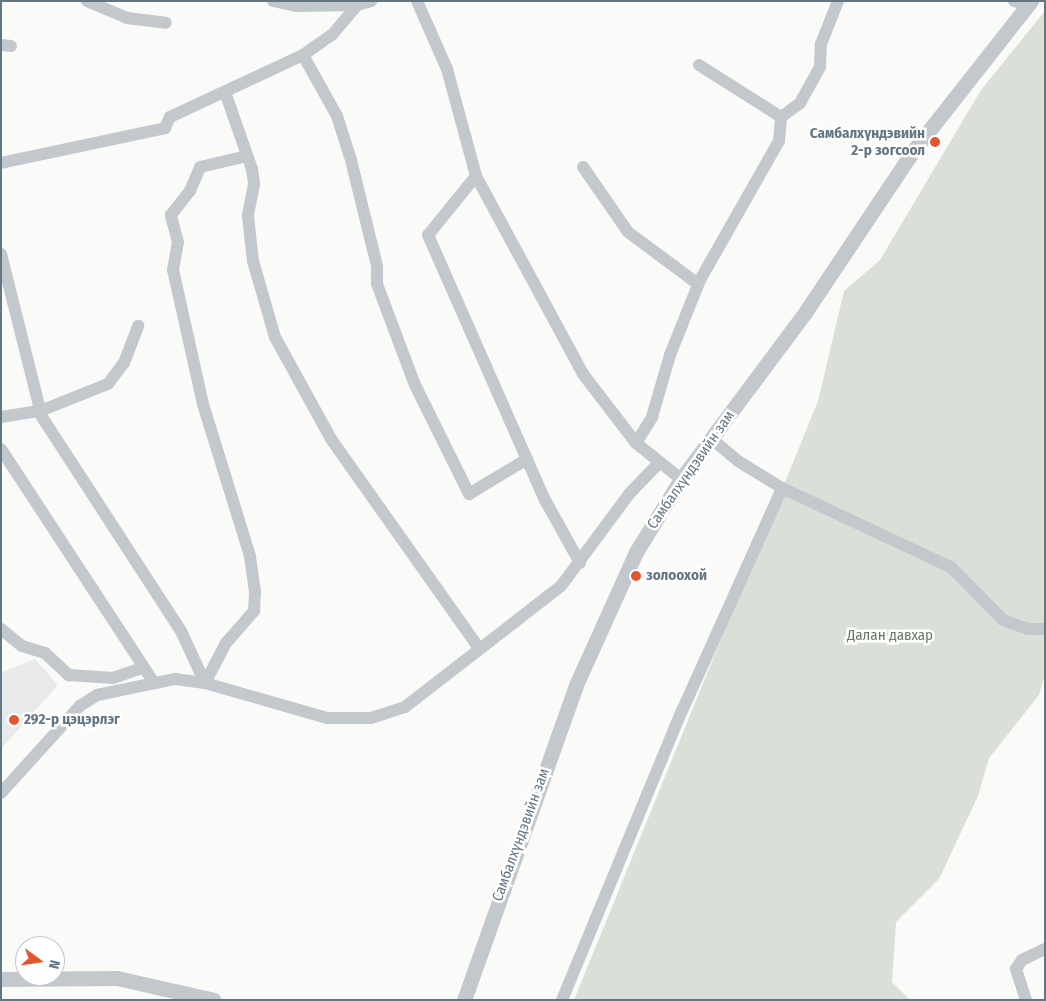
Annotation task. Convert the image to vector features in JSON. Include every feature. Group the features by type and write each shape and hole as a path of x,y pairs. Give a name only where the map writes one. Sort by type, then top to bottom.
{"street":[{"path":"87,1 127,18 166,23"},
{"path":"273,1 296,6 357,5 372,1"},
{"path":"418,1 447,69 476,176 574,358 636,443 658,464 681,479"},
{"path":"636,443 652,417 698,284 779,141 781,117 800,103 811,85 838,1"},
{"path":"1014,1 1030,3"},
{"name":"Самбалхүндэвийн зам","path":"464,1000 595,638 623,576 681,479 837,267 913,150 1030,3"},
{"path":"1,163 165,128 170,117 303,55 332,35 357,5"},
{"path":"303,55 337,116 352,160 377,266 377,284 415,385 469,494 527,460"},
{"path":"699,64 781,117"},
{"path":"225,92 247,156 254,184 248,216 253,261 275,337 331,439 479,648"},
{"path":"205,682 226,643 254,611 255,592 250,556 203,404 174,270 178,242 172,215 200,168 247,156"},
{"path":"583,167 628,232 698,284"},
{"path":"476,176 428,235 527,460 580,563"},
{"path":"1,254 40,411 93,500 181,632 205,682"},
{"path":"1,417 40,411 108,384 124,363 138,326"},
{"path":"712,438 738,461 782,488 951,567 1003,620 1028,629 1045,629"},
{"path":"1,449 142,668 154,683"},
{"path":"1,793 90,697 154,683 175,679 205,682 309,715 371,718 406,707 479,648 542,602 580,563 629,494 658,464"},
{"path":"562,1000 682,711 782,488"},
{"path":"1,629 22,646 45,653 69,675 113,678 142,668"},
{"path":"1026,1000 1016,968 1022,960 1045,949"},
{"path":"1,979 117,978 214,1000"}],"shaded area":[{"name":"292-р цэцэрлэг","path":"35,659 58,685 1,749 1,673"}],"green space":[{"name":"Далан давхар","path":"1045,11 1045,674 1039,695 989,758 978,796 939,879 896,922 892,982 910,1000 574,1000 818,401 844,291 880,260 981,90"}],"place":[{"name":"Самбалхүндэвийн 2-р зогсоол","path":"935,142"},
{"name":"золоохой","path":"636,576"},
{"name":"292-р цэцэрлэг","path":"14,720"}]}
